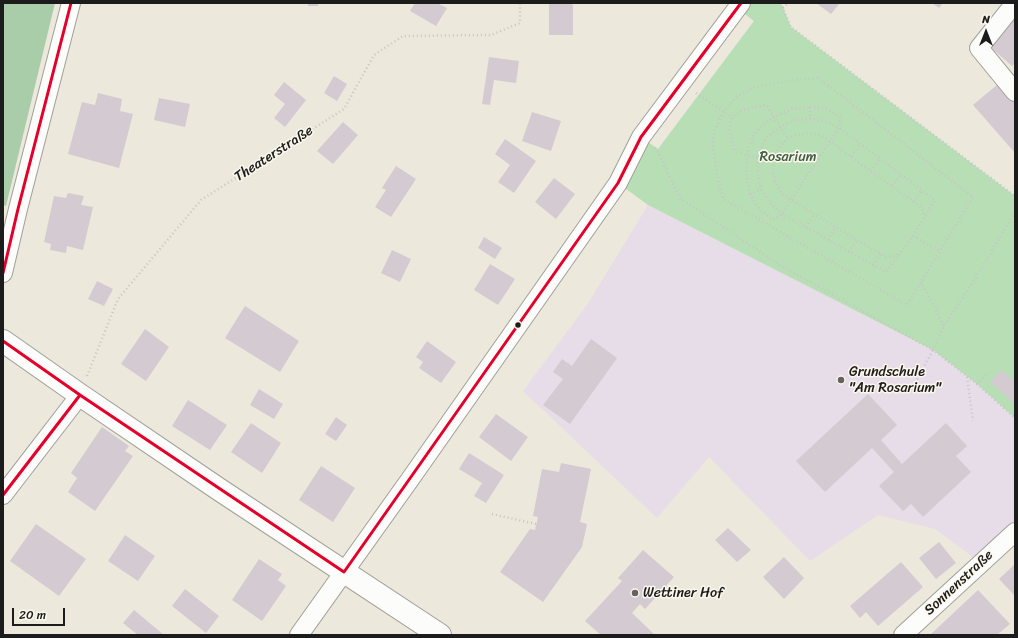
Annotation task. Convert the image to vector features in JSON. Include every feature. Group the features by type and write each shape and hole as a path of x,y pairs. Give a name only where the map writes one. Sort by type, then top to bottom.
{"street":[{"path":"3,273 71,3"},
{"path":"299,635 618,183 641,137 741,3"},
{"path":"1015,3 979,48 1015,92"},
{"path":"3,341 80,395 440,635"},
{"path":"3,495 80,395"},
{"name":"Sonnenstraße","path":"903,635 1015,532"}],"path":[{"name":"Theaterstraße","path":"80,395 118,299 201,200 344,109 374,55 403,36 491,35 520,23 520,3"},
{"path":"781,3 791,27 1015,196"},
{"path":"783,8 788,3"},
{"path":"818,78 973,197 940,251 907,305 723,199 717,174 713,146 714,131 724,112 736,97 755,88 792,80 818,78"},
{"path":"681,83 732,117"},
{"path":"773,161 747,155 735,150 729,129 732,117 743,110 766,105 788,138"},
{"path":"810,107 810,119"},
{"path":"810,107 827,110 840,117 839,128 782,214 773,220 759,209 750,194 746,177 749,146 754,135 763,124 792,109 810,107"},
{"path":"810,119 824,121 839,128 935,200 913,236 886,272 782,214 770,203 761,189 758,176 758,157 764,142 780,127 795,120 810,119"},
{"path":"898,255 886,256 881,254 782,194 776,184 773,174 773,161 778,149 788,138 796,135 809,133 822,136 922,208 924,217"},
{"path":"851,156 860,144"},
{"path":"658,150 680,198 781,266 933,350 977,384 1015,418"},
{"path":"871,171 880,159"},
{"path":"892,186 901,175"},
{"path":"750,194 761,189"},
{"path":"913,202 922,190"},
{"path":"910,392 933,350 944,326 1015,212"},
{"path":"806,228 814,214"},
{"path":"828,240 836,227"},
{"path":"913,236 940,251"},
{"path":"849,252 857,240"},
{"path":"873,265 881,254"},
{"path":"921,282 944,326"},
{"path":"977,384 986,375"},
{"path":"967,376 973,421"},
{"path":"492,514 536,524"}],"shaded area":[{"name":"Grundschule \"Am Rosarium\"","path":"648,205 933,350 999,403 1015,418 1015,532 981,563 935,529 878,515 810,561 709,457 657,518 523,391 587,305"}],"green space":[{"path":"3,3 55,3 6,206 3,205"},
{"name":"Rosarium","path":"741,3 781,3 791,27 1015,196 1015,418 977,384 933,350 648,205 618,183 641,137 658,149 754,21 737,8"}],"building":[{"path":"308,3 318,3 318,6 308,6"},
{"path":"415,3 440,3 439,4 447,8 436,26 410,11"},
{"path":"549,3 570,3 573,5 573,35 549,35"},
{"path":"816,3 840,3 831,14"},
{"path":"932,3 943,3 939,8"},
{"path":"1015,16 1015,63 1012,66 989,46"},
{"path":"489,57 519,61 516,83 494,80 490,105 482,104"},
{"path":"334,76 347,84 337,101 324,93"},
{"path":"284,82 306,100 285,127 274,118 285,104 274,95"},
{"path":"998,84 1015,103 1015,153 973,105"},
{"path":"98,93 122,99 120,111 133,114 119,168 68,154 82,102 95,105"},
{"path":"159,98 190,104 185,127 154,120"},
{"path":"532,112 561,121 551,151 522,141"},
{"path":"343,122 358,135 333,164 317,151"},
{"path":"505,139 536,161 514,193 498,182 510,165 495,154"},
{"path":"396,166 416,179 391,217 375,207 386,190 382,188"},
{"path":"554,178 575,194 556,219 535,202"},
{"path":"68,193 84,196 81,205 93,207 83,250 67,246 66,253 50,250 51,244 44,242 54,196 66,198"},
{"path":"484,237 502,248 495,259 478,248"},
{"path":"392,250 411,259 400,282 381,273"},
{"path":"490,264 515,279 498,305 474,290"},
{"path":"97,281 113,289 104,306 88,299"},
{"path":"245,306 299,341 280,372 225,338"},
{"path":"145,329 169,347 146,381 121,364"},
{"path":"591,339 617,358 570,424 543,405 563,379 553,372 562,359 572,366"},
{"path":"427,341 456,362 441,383 419,368 423,362 416,357"},
{"path":"1001,370 1015,381 1015,404 990,382"},
{"path":"259,389 283,404 274,419 250,405"},
{"path":"868,394 897,425 881,440 902,464 946,423 967,446 956,456 971,472 923,517 911,504 903,511 879,486 894,472 872,448 825,492 796,461"},
{"path":"188,400 227,425 210,450 172,426"},
{"path":"496,414 528,437 511,461 479,437"},
{"path":"336,417 347,425 336,441 325,434"},
{"path":"251,423 281,443 262,473 231,452"},
{"path":"102,427 129,446 125,451 133,456 95,511 68,492 77,478 71,473"},
{"path":"469,453 504,475 486,503 474,496 482,483 459,469"},
{"path":"561,463 591,469 580,522 587,524 582,547 543,602 500,572 530,529 535,530 538,517 533,516 542,469 559,472"},
{"path":"321,466 355,488 333,522 299,500"},
{"path":"36,524 86,559 59,596 10,561"},
{"path":"728,528 751,550 737,562 715,540"},
{"path":"125,535 155,556 138,581 108,561"},
{"path":"939,542 956,563 936,579 919,558"},
{"name":"Wettiner Hof","path":"643,550 674,577 645,609 640,604 632,613 655,635 601,635 585,621 622,581 618,578"},
{"path":"784,557 804,578 784,599 763,577"},
{"path":"259,559 282,574 278,580 286,586 262,621 232,600"},
{"path":"901,562 923,587 878,626 866,612 860,618 850,606"},
{"path":"1015,564 1015,596 999,579"},
{"path":"185,589 219,616 206,633 172,606"},
{"path":"978,590 1010,624 997,635 930,635"},
{"path":"134,610 164,635 138,635 123,623"}],"transit line":[{"path":"3,273 71,3"},
{"path":"3,341 80,395 344,572 618,183 641,137 741,3"},
{"path":"3,495 80,395"}],"place":[{"name":"Grundschule \"Am Rosarium\"","path":"841,380"},
{"name":"Wettiner Hof","path":"635,593"}]}
